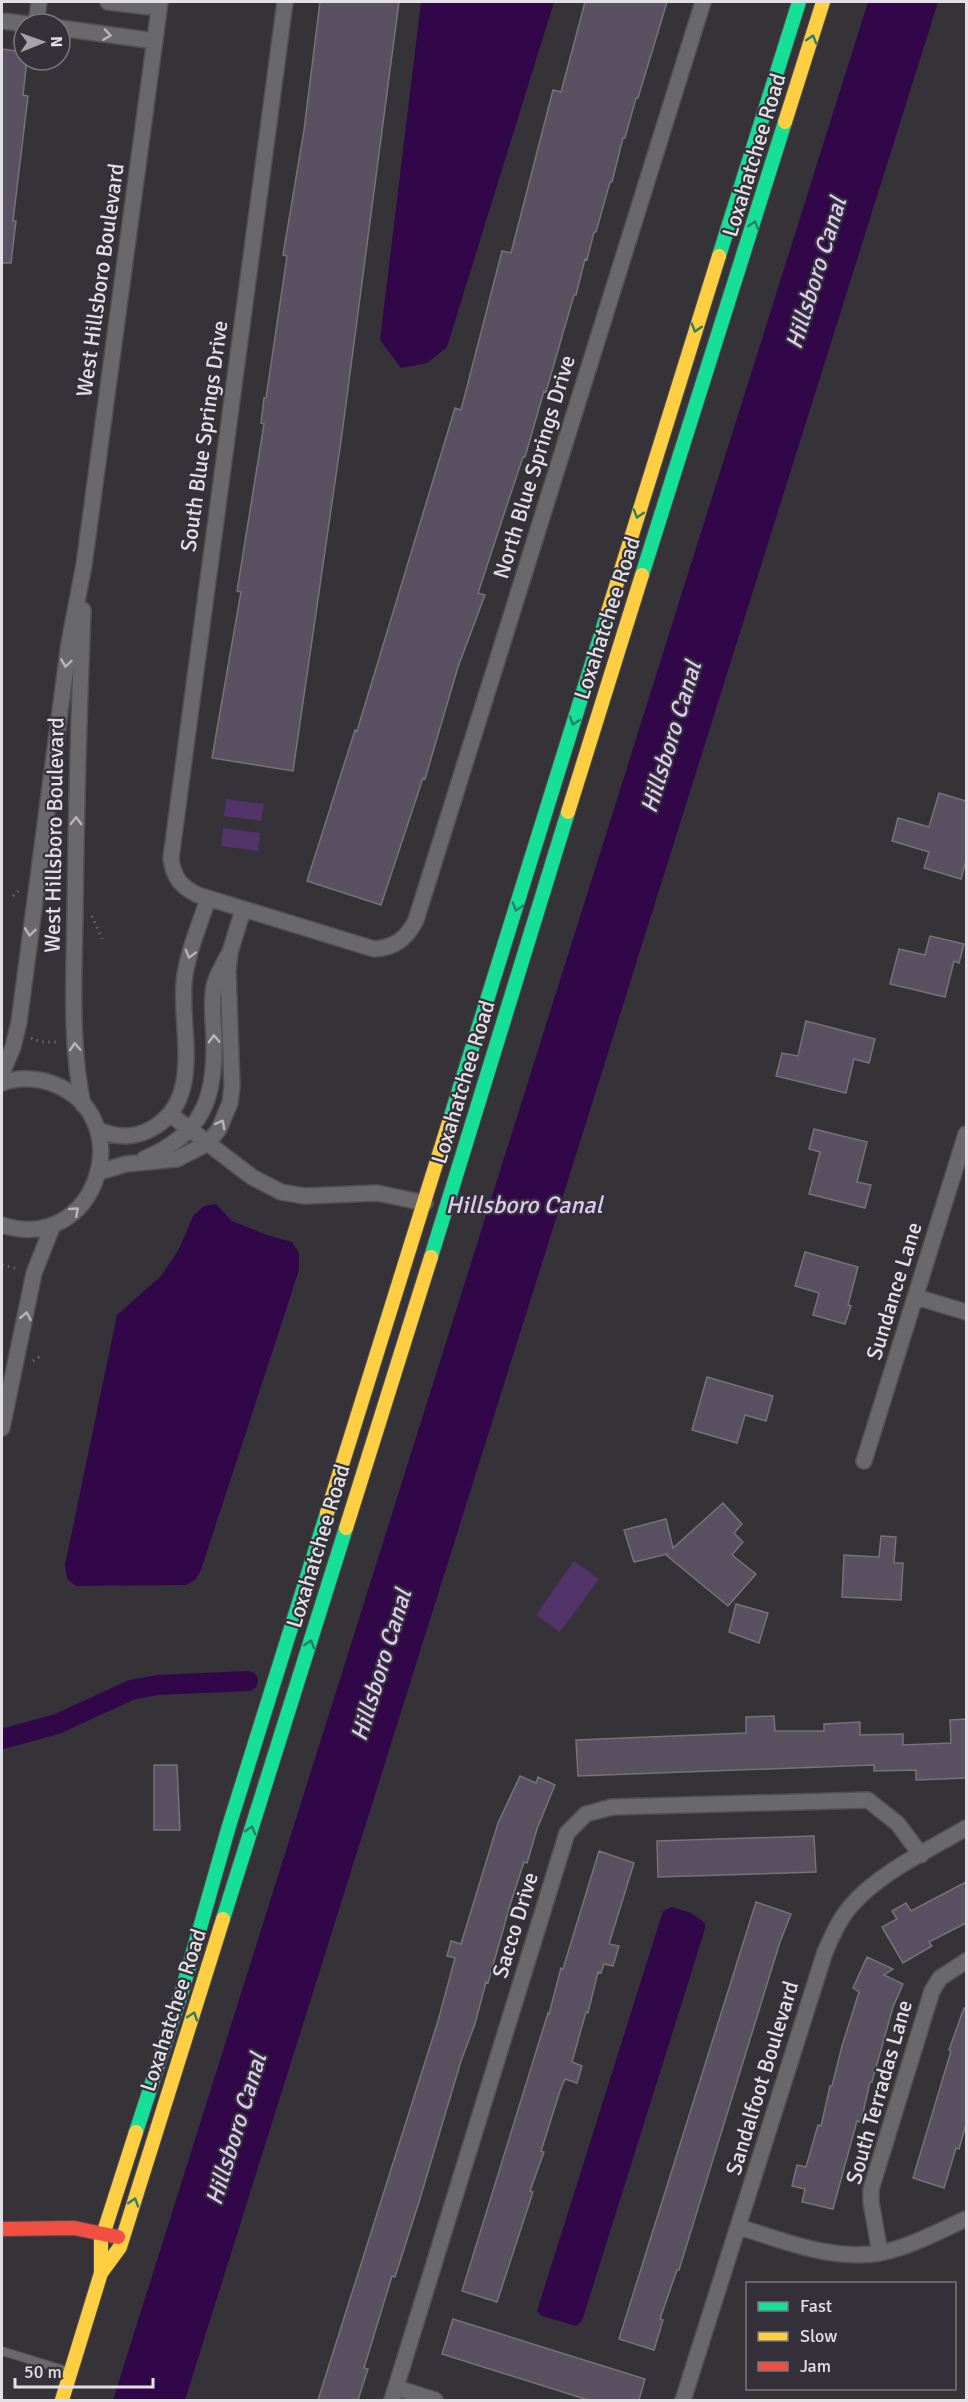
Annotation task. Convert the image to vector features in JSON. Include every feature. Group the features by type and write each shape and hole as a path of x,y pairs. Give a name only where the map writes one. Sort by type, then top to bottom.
{"main road":[{"name":"Loxahatchee Road","path":"62,2400 101,2273 101,2241 182,1991 230,1826 799,2"},
{"name":"Loxahatchee Road","path":"101,2273 120,2247 446,1210 604,694 823,2"},
{"path":"2,2229 72,2226 104,2232 122,2239"}],"street":[{"path":"108,2 159,5"},
{"name":"South Blue Springs Drive","path":"208,899 190,892 174,875 171,858 172,840 285,2"},
{"name":"North Blue Springs Drive","path":"243,910 367,947 383,948 399,942 412,929 420,910 703,2"},
{"name":"West Hillsboro Boulevard","path":"2,1073 13,1047 19,1022 69,643 84,565 159,5"},
{"path":"72,30 154,40"},
{"name":"West Hillsboro Boulevard","path":"83,1105 76,1056 74,987 78,732 84,565"},
{"path":"98,1130 119,1136 138,1135 155,1127 171,1114 181,1095 185,1076 184,985 187,967 208,899 243,910 230,952 216,981 213,1010 213,1081 201,1114 171,1146 138,1162"},
{"path":"99,1172 115,1166 138,1162 162,1162 177,1159 208,1143 223,1121 232,1094 230,952"},
{"path":"184,1011 230,1009"},
{"path":"2,1083 23,1078 43,1081 68,1091 83,1105 98,1130 101,1152 99,1172 90,1194 74,1213 53,1225 28,1230 2,1225"},
{"path":"171,1114 260,1182 280,1192 304,1196 377,1193 425,1203"},
{"name":"Sundance Lane","path":"864,1461 966,1134"},
{"path":"2,1428 34,1273 53,1225"},
{"path":"916,1297 966,1312"},
{"name":"Sacco Drive","path":"394,2394 567,1833 586,1814 612,1807 868,1800 898,1824 921,1855"},
{"name":"Sandalfoot Boulevard","path":"683,2400 740,2227 825,1952 837,1925 850,1906 866,1890 966,1828"},
{"name":"South Terradas Lane","path":"880,2253 871,2202 871,2189 932,1990 940,1978 966,1961"},
{"path":"740,2227 829,2253 854,2255 880,2253 904,2246 966,2219"},
{"path":"394,2394 435,2400"}],"lane":[{"path":"2,2351 71,2373"}],"path":[{"path":"31,1038 41,1042 61,1042"},
{"path":"2,1265 19,1269"}],"shaded area":[{"path":"226,799 264,804 261,821 224,816"},
{"path":"223,828 260,833 258,851 221,846"},
{"path":"574,1561 599,1579 560,1632 536,1615"}],"water":[{"path":"421,2 554,2 447,347 427,363 401,368 380,340"},
{"name":"Hillsboro Canal","path":"868,2 938,2 185,2400 113,2400"},
{"path":"216,1204 232,1221 292,1242 299,1253 299,1270 201,1570 196,1579 186,1585 76,1586 67,1579 65,1565 117,1315 161,1276 179,1249 193,1216 204,1206"},
{"path":"672,1907 691,1913 705,1923 705,1929 582,2321 576,2326 542,2316 537,2311 663,1911"}],"building":[{"path":"320,2 399,2 342,434 293,771 212,758 241,592 237,591 264,424 261,423 264,398 266,398 287,256 283,255 304,130"},
{"path":"585,2 667,2 638,98 636,98 625,138 623,138 612,182 610,182 587,260 585,259 546,392 544,391 525,457 523,457 478,593 485,595 458,667 425,779 423,778 381,905 307,881 355,730 357,731 455,408 461,410 502,251 511,253 553,90 561,92"},
{"path":"2,49 12,50 12,72 26,72 23,95 28,96 13,221 16,221 11,263 2,263"},
{"path":"939,793 966,801 966,860 961,879 924,868 929,852 892,841 898,818 929,827"},
{"path":"930,936 964,944 959,963 954,961 945,997 890,984 899,949 925,955"},
{"path":"806,1021 875,1039 869,1063 854,1059 846,1093 776,1076 782,1053 798,1056"},
{"path":"814,1129 867,1142 857,1182 871,1185 865,1208 809,1194 820,1152 809,1149"},
{"path":"805,1252 858,1267 848,1305 851,1306 845,1324 813,1315 819,1293 795,1286"},
{"path":"707,1377 773,1396 766,1421 745,1415 737,1443 692,1430"},
{"path":"723,1503 742,1524 734,1533 743,1542 732,1555 756,1574 728,1606 667,1554 634,1562 624,1530 666,1519 673,1548"},
{"path":"881,1536 896,1537 894,1563 903,1563 901,1600 842,1597 844,1555 879,1557"},
{"path":"736,1604 768,1613 759,1643 729,1632"},
{"path":"774,1716 775,1731 824,1731 824,1724 860,1722 860,1735 903,1734 903,1745 951,1743 950,1720 966,1719 966,1778 916,1780 916,1770 874,1771 874,1765 578,1776 576,1740 746,1733 746,1717"},
{"path":"154,1765 177,1765 180,1830 154,1830"},
{"path":"520,1776 536,1783 538,1777 555,1785 537,1829 527,1863 524,1862 511,1902 419,2202 395,2277 392,2276 364,2368 368,2369 358,2400 318,2400 438,2021 455,1958 447,1956 451,1941 461,1944 498,1823"},
{"path":"814,1836 816,1872 658,1877 657,1841"},
{"path":"599,1851 634,1863 609,1944 619,1946 613,1966 604,1964 601,1973 598,1972 572,2062 582,2066 577,2083 565,2079 560,2091 541,2151 544,2152 530,2191 533,2192 497,2302 462,2291"},
{"path":"966,1882 966,1923 929,1942 932,1946 903,1963 882,1927 897,1919 892,1911 906,1903 911,1911"},
{"path":"756,1902 791,1914 780,1942 679,2270 677,2270 660,2319 663,2320 654,2350 619,2339"},
{"path":"867,1957 893,1969 884,1975 903,1984 893,2007 872,2082 870,2082 861,2122 857,2121 833,2209 802,2202 805,2189 792,2186 797,2165 806,2167 818,2125 821,2126 830,2086 832,2086 859,1992 853,1988"},
{"path":"964,2008 966,2008 966,2124 944,2188 913,2178 951,2051 949,2050"},
{"path":"453,2319 645,2379 639,2400 588,2400 442,2354"}],"waterway":[{"path":"2,1739 57,1724 131,1690 157,1685 248,1681"}],"traffic: fast":[{"path":"719,256 799,2"},
{"path":"642,575 785,122"},
{"path":"450,1119 607,615"},
{"path":"431,1257 568,812"},
{"path":"136,2132 182,1991 229,1826 327,1513"},
{"path":"223,1919 346,1528"}],"traffic: slow":[{"path":"785,122 823,2"},
{"path":"607,615 719,256"},
{"path":"568,812 642,575"},
{"path":"327,1513 450,1119"},
{"path":"346,1528 431,1257"},
{"path":"101,2273 120,2247 223,1919"},
{"path":"62,2400 101,2273 101,2241 136,2132"}],"traffic: jam":[{"path":"2,2229 74,2228 118,2237"}]}
